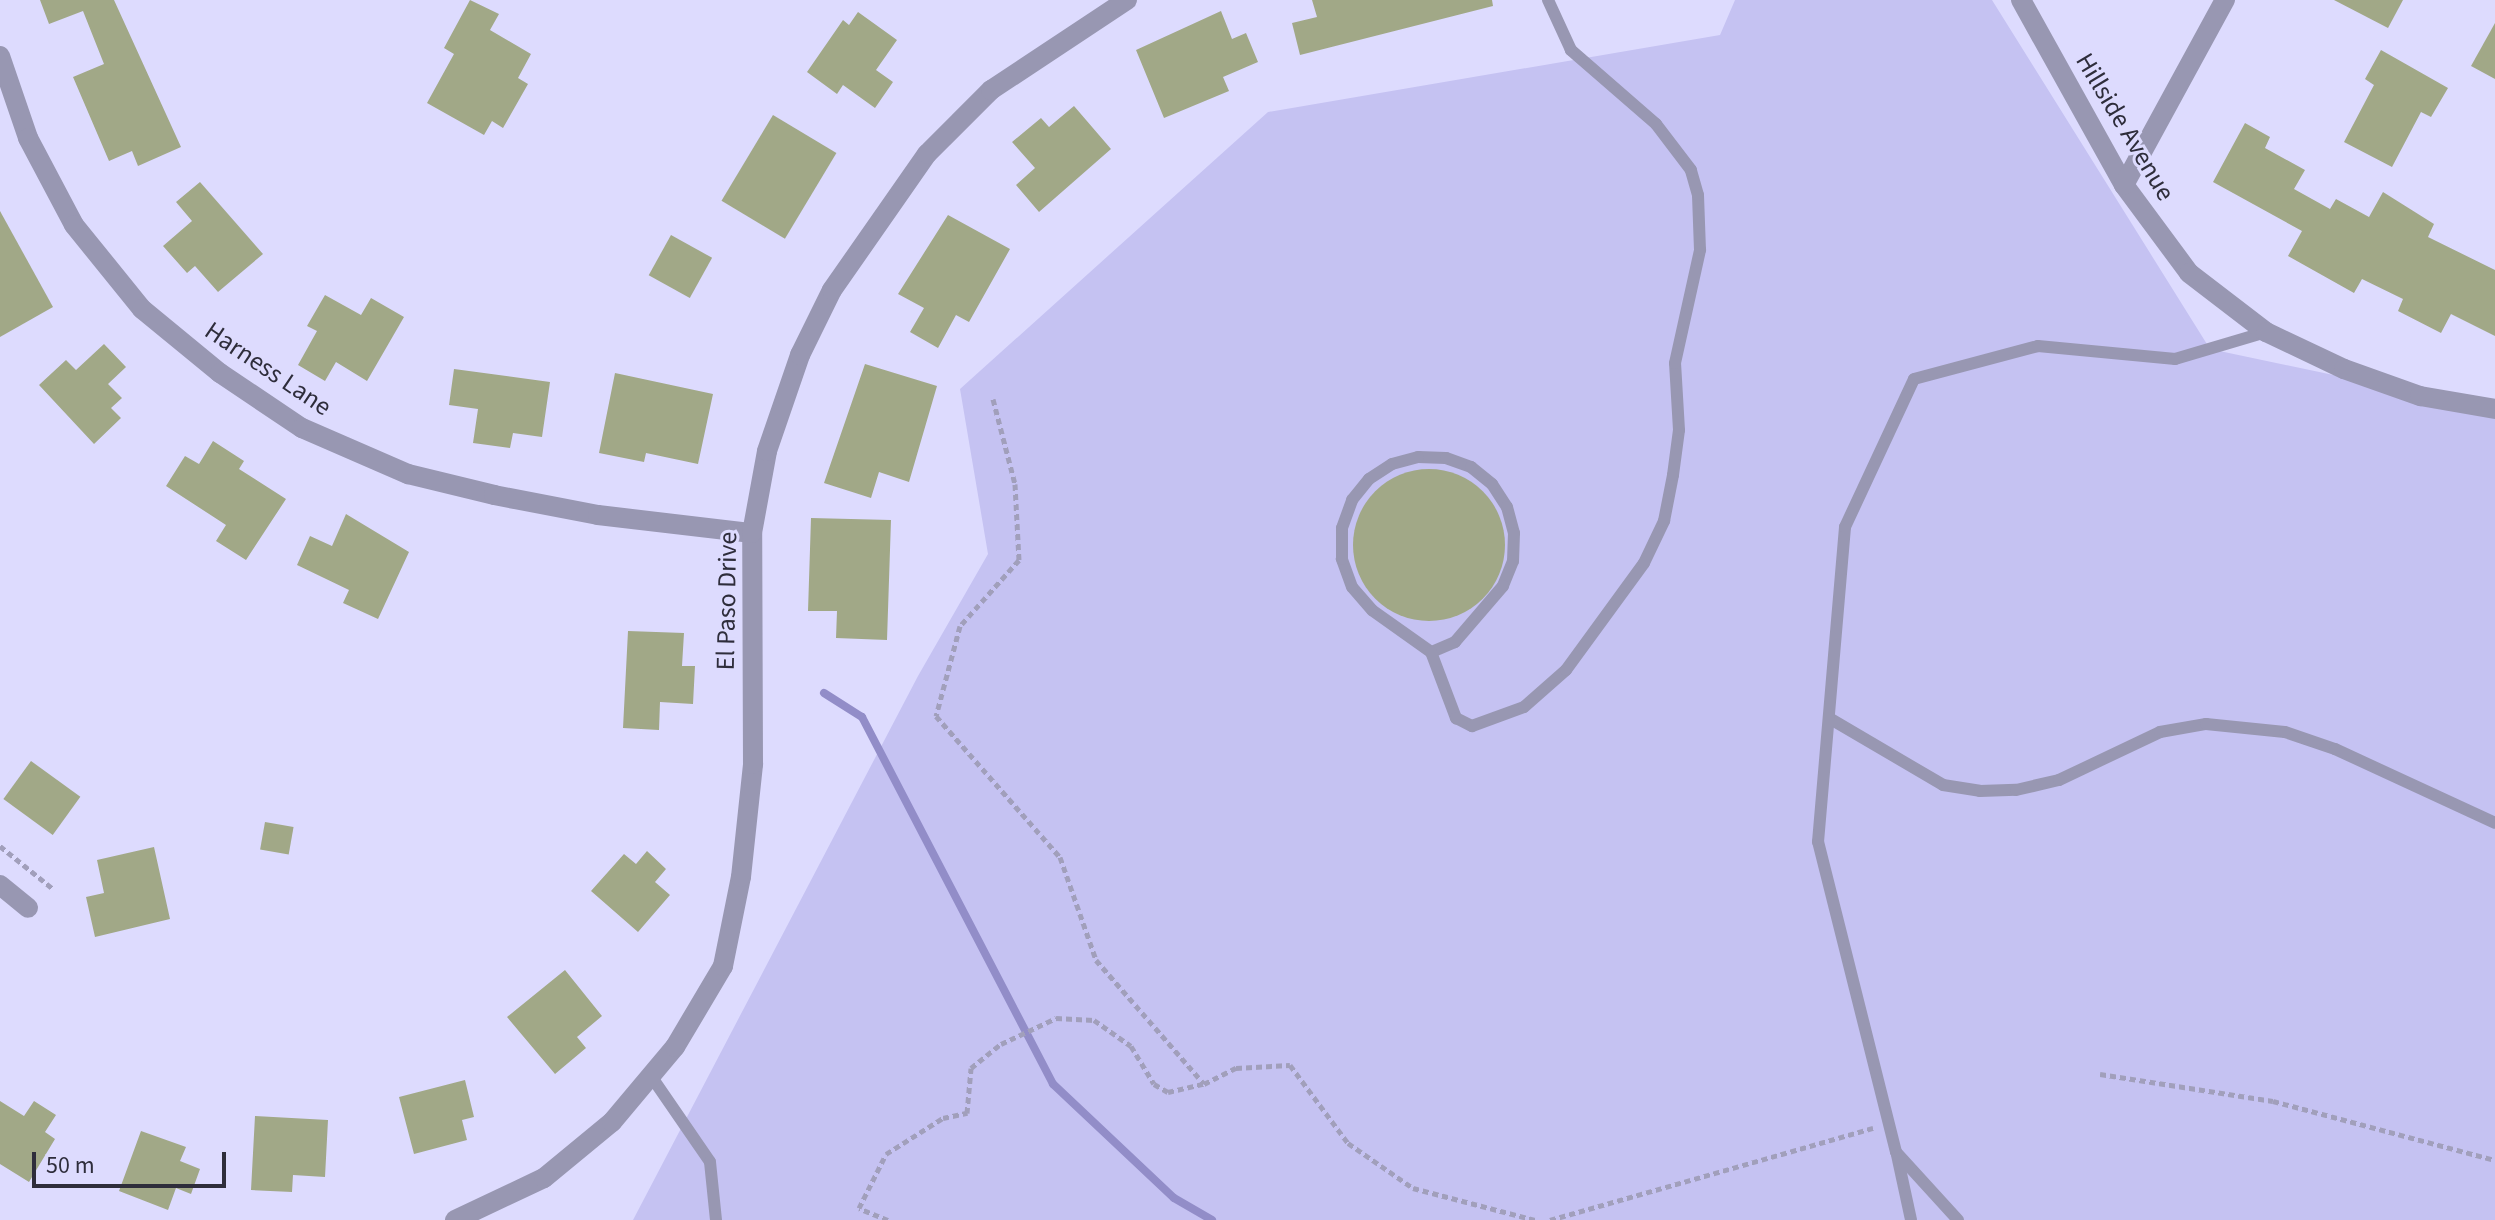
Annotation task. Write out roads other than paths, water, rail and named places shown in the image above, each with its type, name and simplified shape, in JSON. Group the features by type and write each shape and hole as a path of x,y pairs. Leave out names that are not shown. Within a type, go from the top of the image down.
{"street":[{"name":"El Paso Drive","path":"455,1220 544,1178 612,1122 675,1047 723,966 741,877 753,764 752,533 767,451 800,355 832,290 927,154 991,90 1127,0"},
{"name":"Hillside Avenue","path":"2021,0 2124,185 2189,273 2266,332 2344,369 2420,396 2495,409"},
{"path":"2124,185 2225,0"},
{"name":"Harness Lane","path":"0,56 28,138 74,225 132,297 220,373 302,428 408,474 494,495 598,515 752,533"},
{"path":"0,885 28,908"}],"lane":[{"path":"1431,652 1455,642 1503,586 1513,561 1514,533 1507,507 1492,484 1471,467 1446,458 1418,457 1392,464 1369,479 1352,500 1342,528 1342,559 1352,587 1372,610 1431,652 1456,718 1472,726 1524,707 1566,670 1644,563 1664,521 1673,475 1679,430 1675,363 1700,250 1698,195 1691,170 1656,124 1571,50 1548,0"},
{"path":"1911,1220 1890,1124 1818,842 1845,527 1914,379 2038,346 2175,359 2266,332"},
{"path":"1829,718 1943,785 1980,791 2016,790 2059,780 2160,732 2206,724 2285,732 2335,749 2495,823"},
{"path":"651,1076 710,1162 716,1220"},
{"path":"1896,1152 1958,1220"}],"waterway":[{"path":"824,693 862,717 1053,1084 1174,1198 1212,1220"}]}
